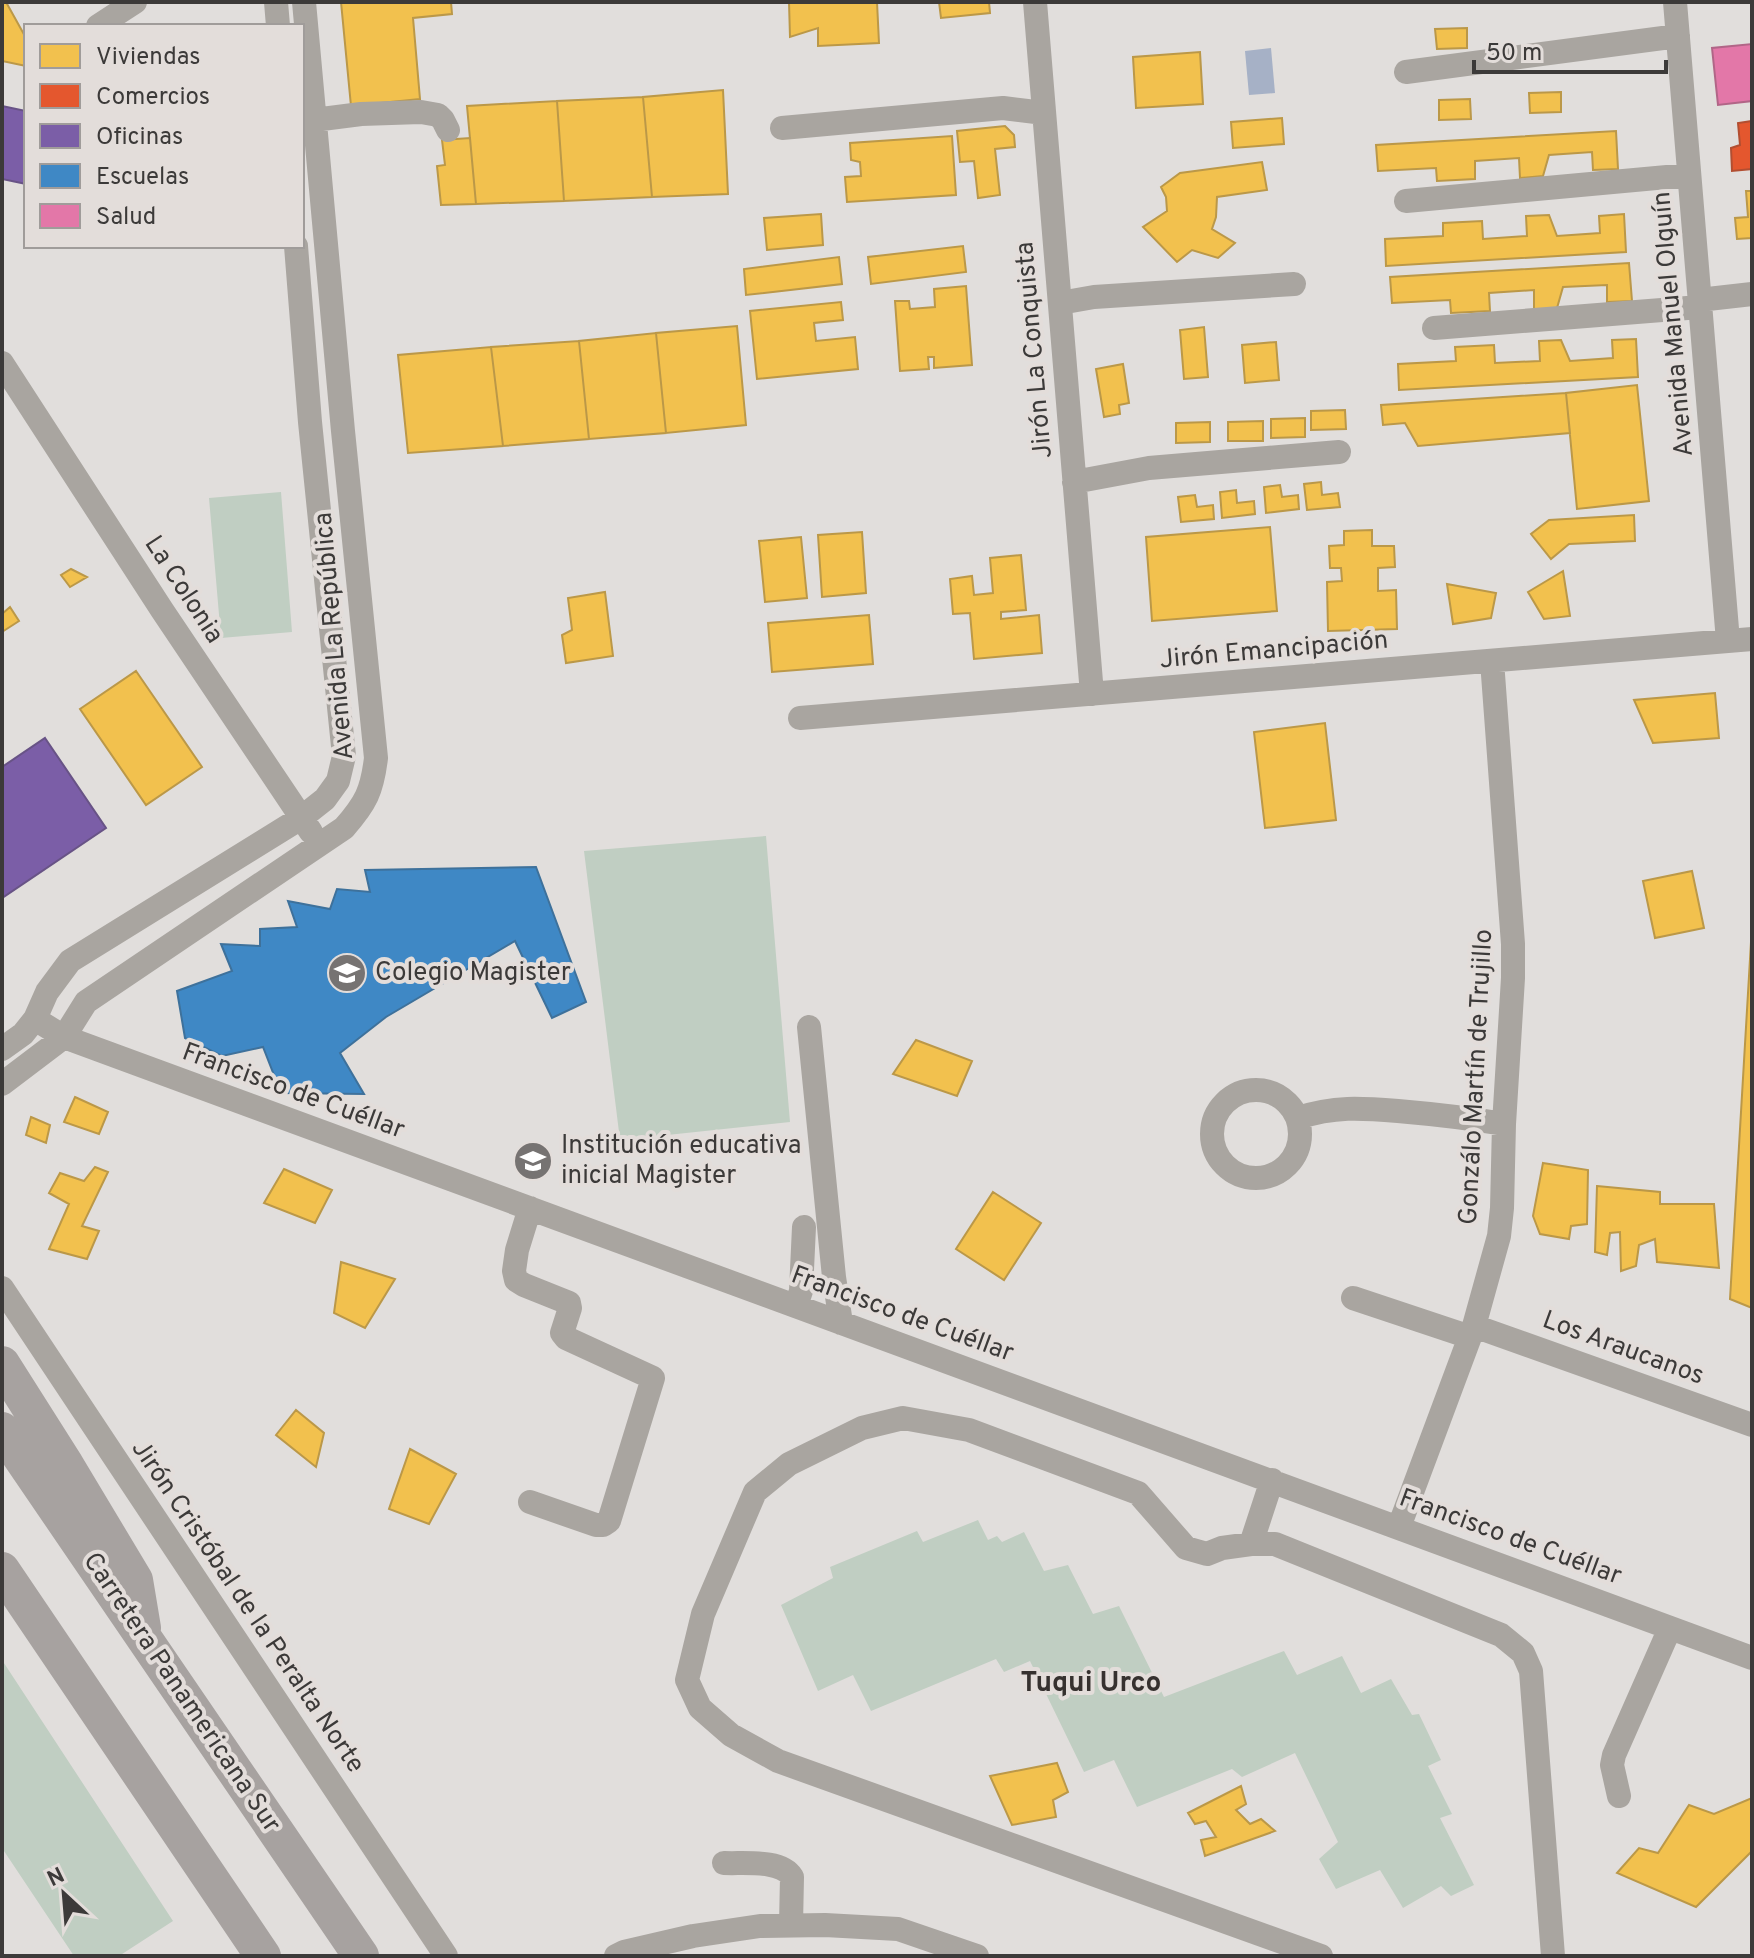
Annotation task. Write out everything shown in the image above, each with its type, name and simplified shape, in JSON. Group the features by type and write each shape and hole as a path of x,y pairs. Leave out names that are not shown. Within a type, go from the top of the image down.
{"highway":[{"path":"2,1364 135,1580 144,1638"},
{"name":"Carretera Panamericana Sur","path":"2,1430 361,1956"},
{"path":"2,1570 263,1956"},
{"path":"2,1595 65,1664"},
{"path":"165,1812 241,1956"}],"street":[{"path":"101,24 135,2"},
{"path":"276,2 278,24"},
{"name":"Avenida La República","path":"2,1084 64,1037 86,1002 108,985 344,828 363,806 373,780 376,758 304,2"},
{"name":"Jirón La Conquista","path":"1035,2 1092,694"},
{"name":"Avenida Manuel Olguín","path":"1675,2 1700,303 1740,640"},
{"path":"1406,72 1678,36"},
{"path":"782,128 1003,108 1044,113"},
{"path":"314,120 361,114 421,112 438,115 448,130"},
{"path":"1406,201 1689,175"},
{"name":"Avenida La República","path":"2,1049 23,1034 35,1019 47,992 70,961 301,818 325,799 338,781 344,756 310,422 296,248"},
{"path":"1060,303 1094,297 1294,284"},
{"path":"1434,328 1700,303 1752,294"},
{"name":"La Colonia","path":"2,363 162,610 320,845"},
{"path":"1074,482 1149,468 1339,452"},
{"name":"Jirón Emancipación","path":"800,718 1740,640"},
{"name":"Gonzálo Martín de Trujillo","path":"1399,1527 1472,1332 1499,1236 1513,944 1492,661"},
{"name":"Francisco de Cuéllar","path":"35,1019 64,1037 1752,1658"},
{"path":"809,1027 841,1323"},
{"path":"1298,1118 1316,1112 1354,1107 1447,1115 1504,1124"},
{"path":"530,1208 517,1250 516,1280 569,1303 562,1333 566,1338 653,1378 609,1521 596,1525 530,1502"},
{"path":"796,1306 801,1291 804,1227"},
{"name":"Jirón Cristóbal de la Peralta Norte","path":"2,1288 446,1956"},
{"name":"Los Araucanos","path":"1353,1298 1472,1332 1752,1425"},
{"path":"1321,1956 778,1761 731,1735 700,1708 687,1680 703,1614 755,1492 789,1464 862,1428 903,1418 969,1430 1138,1493 1186,1548 1207,1554 1222,1548 1275,1544 1501,1635 1523,1653 1531,1671 1553,1956"},
{"path":"1251,1544 1272,1480"},
{"path":"1619,1796 1612,1765 1614,1755 1670,1628"},
{"path":"724,1863 776,1865 788,1870 792,1877 791,1925"},
{"path":"616,1956 693,1936 760,1926 791,1925 898,1929 977,1956"}],"green space":[{"path":"281,492 292,632 221,638 209,498"},
{"path":"766,836 790,1122 620,1140 584,851"},
{"path":"978,1520 988,1540 997,1536 1002,1542 1024,1532 1044,1571 1068,1565 1093,1614 1119,1606 1164,1697 1284,1651 1297,1675 1342,1656 1361,1693 1391,1679 1412,1715 1419,1714 1441,1760 1428,1766 1452,1814 1440,1818 1474,1885 1451,1896 1441,1886 1403,1908 1380,1870 1336,1889 1319,1859 1338,1842 1295,1753 1242,1777 1232,1769 1137,1807 1114,1760 1084,1772 1030,1661 1004,1672 996,1659 871,1711 853,1675 818,1691 781,1605 833,1578 830,1567 917,1531 923,1542"},
{"path":"2,1660 173,1921 119,1956 74,1956 2,1848"}],"water":[{"path":"1271,48 1275,93 1249,95 1245,51"}],"building: Viviendas":[{"path":"2,2 6,2 24,34 24,66 2,61"},
{"path":"341,2 451,2 452,14 413,18 420,99 351,106"},
{"path":"789,2 877,2 879,43 818,46 818,28 790,37"},
{"path":"939,2 989,2 990,13 941,18"},
{"path":"1467,28 1467,48 1437,49 1435,29"},
{"path":"1200,52 1203,104 1136,108 1133,57"},
{"path":"723,90 728,194 652,197 643,97"},
{"path":"1561,92 1561,112 1530,113 1529,93"},
{"path":"643,97 652,197 564,201 557,101"},
{"path":"1470,99 1471,119 1439,120 1439,100"},
{"path":"557,101 564,201 476,204 467,106"},
{"path":"1282,118 1284,144 1233,148 1231,122"},
{"path":"1005,126 1014,135 1015,147 995,149 1000,195 978,198 974,161 960,162 957,131"},
{"path":"1616,131 1618,169 1593,170 1592,152 1549,155 1543,176 1520,178 1519,158 1475,161 1475,179 1437,181 1436,168 1378,171 1376,145"},
{"path":"952,136 956,195 847,202 845,177 861,176 860,162 851,160 850,143"},
{"path":"470,138 476,204 441,205 437,166 445,165 442,140"},
{"path":"1262,162 1267,190 1217,197 1212,229 1235,243 1218,258 1192,250 1177,262 1143,227 1167,211 1166,197 1161,187 1180,173"},
{"path":"1746,191 1752,191 1752,238 1737,239 1735,218 1748,217"},
{"path":"821,214 823,245 767,250 764,218"},
{"path":"1624,214 1626,252 1386,266 1385,239 1443,236 1443,223 1482,221 1483,239 1527,236 1526,216 1549,215 1557,236 1600,233 1599,216"},
{"path":"963,246 966,272 871,284 868,257"},
{"path":"839,257 842,284 746,295 744,269"},
{"path":"1629,263 1632,301 1607,302 1607,285 1563,287 1557,308 1534,310 1534,290 1489,293 1490,311 1451,313 1450,300 1392,303 1390,277"},
{"path":"966,286 972,365 934,368 934,357 928,357 929,369 900,371 895,301 909,301 910,309 935,307 934,289"},
{"path":"841,302 843,320 814,323 816,341 855,337 858,369 757,379 750,311"},
{"path":"737,326 746,425 666,433 656,333"},
{"path":"1204,327 1208,377 1184,379 1180,330"},
{"path":"656,333 666,433 589,439 579,341"},
{"path":"1636,339 1638,377 1399,390 1398,364 1456,361 1455,347 1494,345 1495,363 1540,361 1539,341 1561,340 1570,361 1613,358 1612,340"},
{"path":"579,341 589,439 503,446 491,347"},
{"path":"1276,342 1279,380 1245,383 1242,345"},
{"path":"491,347 503,446 408,453 398,355"},
{"path":"1123,364 1129,403 1119,405 1120,414 1104,417 1096,369"},
{"path":"1637,385 1649,501 1577,509 1566,393"},
{"path":"1566,393 1570,433 1418,446 1405,423 1383,425 1381,405"},
{"path":"1345,410 1346,429 1311,430 1311,411"},
{"path":"1305,418 1305,437 1271,438 1271,419"},
{"path":"1263,421 1263,441 1228,441 1228,422"},
{"path":"1210,422 1210,442 1176,443 1176,423"},
{"path":"1321,482 1322,495 1338,493 1340,507 1307,510 1304,484"},
{"path":"1280,485 1282,497 1298,495 1299,509 1266,513 1264,487"},
{"path":"1236,490 1237,503 1254,501 1255,514 1222,518 1220,492"},
{"path":"1195,495 1197,507 1213,505 1214,519 1181,522 1178,497"},
{"path":"1634,515 1635,541 1569,544 1551,559 1531,534 1549,520"},
{"path":"1270,527 1277,611 1152,621 1146,537"},
{"path":"1372,530 1372,546 1394,546 1395,567 1378,568 1378,591 1396,590 1397,629 1328,631 1327,582 1342,581 1341,568 1330,568 1329,546 1344,545 1344,531"},
{"path":"862,532 866,593 822,597 818,535"},
{"path":"801,537 807,598 765,602 759,541"},
{"path":"1021,555 1026,610 1001,612 1001,619 1039,615 1042,653 974,659 970,613 953,614 950,579 972,576 974,595 993,593 990,558"},
{"path":"71,569 87,577 70,587 61,575"},
{"path":"1563,571 1570,616 1544,619 1528,592"},
{"path":"1447,584 1496,593 1491,618 1453,624"},
{"path":"605,592 613,656 566,663 562,635 572,630 568,598"},
{"path":"10,607 19,621 2,632 2,614"},
{"path":"869,615 873,664 772,672 768,623"},
{"path":"136,671 202,767 146,805 80,709"},
{"path":"1715,693 1719,738 1653,743 1634,700"},
{"path":"1325,723 1336,820 1265,828 1254,732"},
{"path":"1692,871 1704,928 1655,938 1643,881"},
{"path":"1752,942 1752,1308 1730,1299"},
{"path":"916,1040 972,1061 957,1096 893,1074"},
{"path":"75,1097 108,1112 99,1134 64,1122"},
{"path":"31,1117 50,1125 46,1143 26,1135"},
{"path":"1543,1163 1588,1170 1587,1224 1571,1226 1569,1239 1540,1234 1533,1216"},
{"path":"95,1167 108,1172 82,1226 99,1231 87,1259 49,1249 69,1204 49,1193 60,1173 84,1181"},
{"path":"284,1169 332,1190 315,1223 264,1203"},
{"path":"1597,1186 1660,1192 1660,1204 1714,1204 1719,1268 1657,1262 1655,1239 1639,1245 1636,1266 1621,1271 1620,1232 1610,1233 1607,1255 1595,1252"},
{"path":"993,1192 1041,1223 1004,1280 956,1249"},
{"path":"341,1262 395,1279 365,1328 334,1313"},
{"path":"296,1410 324,1433 316,1467 276,1435"},
{"path":"410,1449 456,1474 429,1524 389,1509"},
{"path":"1057,1763 1068,1792 1053,1800 1056,1817 1012,1825 990,1776"},
{"path":"1241,1786 1246,1804 1236,1810 1250,1824 1261,1819 1275,1831 1205,1856 1201,1840 1216,1837 1206,1821 1195,1824 1188,1813"},
{"path":"1752,1798 1752,1851 1696,1907 1617,1873 1639,1848 1658,1853 1689,1805 1714,1814"}],"building: Comercios":[{"path":"1752,121 1752,169 1732,171 1731,148 1740,145 1738,123"}],"building: Oficinas":[{"path":"2,106 24,111 24,184 2,179"},
{"path":"45,738 106,828 2,898 2,767"}],"building: Escuelas":[{"path":"536,867 586,1002 552,1018 515,941 386,1017 340,1053 364,1094 281,1093 263,1047 222,1056 185,1038 177,991 232,971 221,944 260,946 260,929 297,927 288,901 330,909 337,889 370,892 365,870"}],"building: Salud":[{"path":"1752,44 1752,101 1718,105 1712,48"}],"place":[{"name":"Colegio Magister","path":"347,973"},
{"name":"Institución educativa inicial Magister","path":"533,1161"}],"district":[{"name":"Tuqui Urco","path":"1091,1684"}]}
